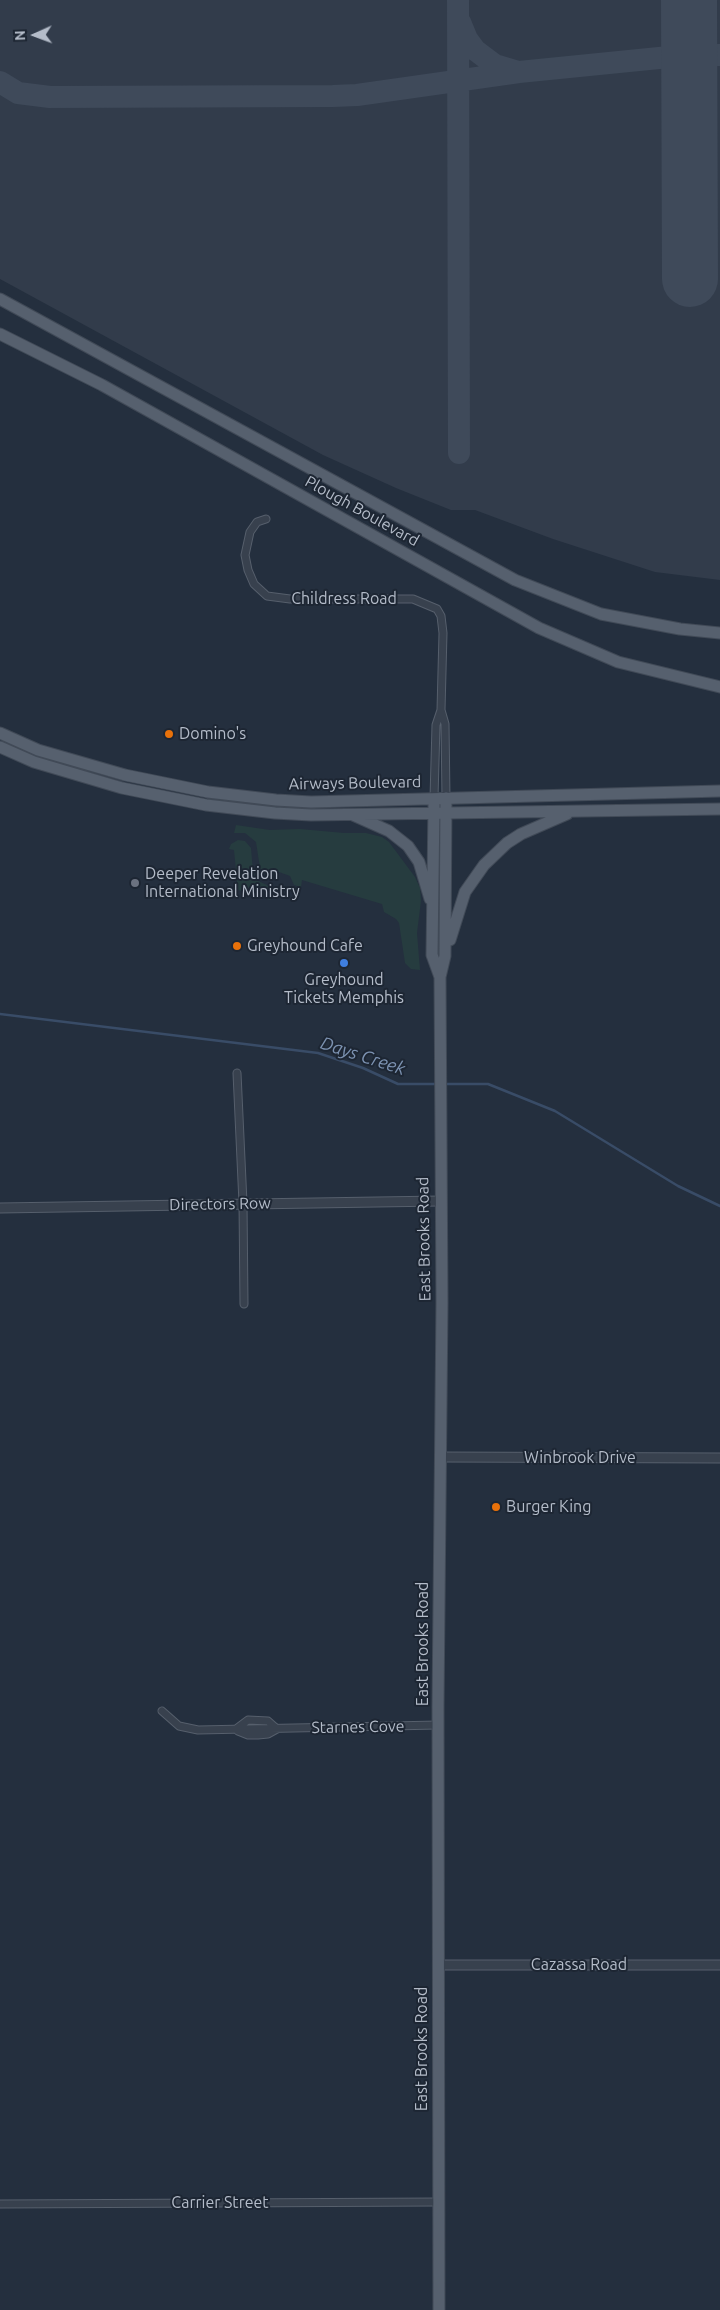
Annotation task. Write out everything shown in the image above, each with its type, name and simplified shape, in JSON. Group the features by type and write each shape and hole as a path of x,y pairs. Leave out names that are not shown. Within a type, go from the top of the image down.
{"main road":[{"name":"Plough Boulevard","path":"0,299 515,580 601,614 680,629 720,633"},
{"name":"Plough Boulevard","path":"0,334 102,385 538,628 618,662 720,687"},
{"name":"Airways Boulevard","path":"0,733 38,750 125,776 208,792 298,802 720,791"},
{"name":"Airways Boulevard","path":"0,747 34,762 122,788 206,805 297,814 720,809"},
{"name":"East Brooks Road","path":"434,798 432,955 440,977"},
{"name":"East Brooks Road","path":"439,2310 438,1725 442,1313 440,977 445,956 446,798"},
{"path":"297,814 298,802"},
{"path":"445,956 458,908 474,877 484,865 507,843 521,834 573,812"},
{"path":"350,814 389,831 408,846 423,871 432,906"}],"street":[{"name":"Childress Road","path":"266,518 253,527 247,543 246,562 254,584 267,596 282,599 406,599 420,601 437,609"},
{"name":"East Brooks Road","path":"437,609 442,625 441,710 445,724 446,798"},
{"name":"East Brooks Road","path":"434,798 436,725 441,710"},
{"path":"237,1074 243,1203 244,1304"},
{"name":"Directors Row","path":"0,1208 440,1201"},
{"name":"Winbrook Drive","path":"440,1457 720,1458"},
{"name":"Starnes Cove","path":"162,1711 171,1720 188,1729 235,1730 248,1735 268,1734 277,1728 438,1725"},
{"name":"Starnes Cove","path":"235,1730 248,1720 268,1721 277,1728"},
{"name":"Cazassa Road","path":"438,1965 720,1965"},
{"name":"Carrier Street","path":"0,2204 439,2202"}],"shaded area":[{"path":"0,0 720,0 720,580 655,572 553,539 475,510 451,510 396,488 323,455 0,279"}],"green space":[{"path":"236,825 270,830 300,829 366,833 382,837 389,842 415,877 420,888 421,901 417,933 420,970 411,969 405,963 399,923 384,912 382,904 302,880 301,887 294,885 290,876 279,872 279,879 268,877 260,868 256,842 245,833 234,833"},
{"path":"238,840 245,841 251,848 253,871 258,881 276,889 272,894 275,896 270,900 238,890 234,850 229,849 231,844"}],"waterway":[{"name":"Days Creek","path":"0,1014 318,1053 363,1068 398,1084 437,1084"},
{"name":"Days Creek","path":"445,1084 488,1084 555,1111 678,1186 720,1206"}],"taxiway":[{"path":"458,0 459,453"},
{"path":"460,22 467,39 475,50 495,65 515,71"},
{"path":"0,82 18,93 50,97 333,96 357,95 519,72 689,55 720,55"}],"runway":[{"path":"689,0 690,279"}],"place":[{"name":"Domino's","path":"169,734"},
{"name":"Deeper Revelation International Ministry","path":"135,883"},
{"name":"Greyhound Cafe","path":"237,946"},
{"name":"Greyhound Tickets Memphis","path":"344,963"},
{"name":"Burger King","path":"496,1507"}]}
